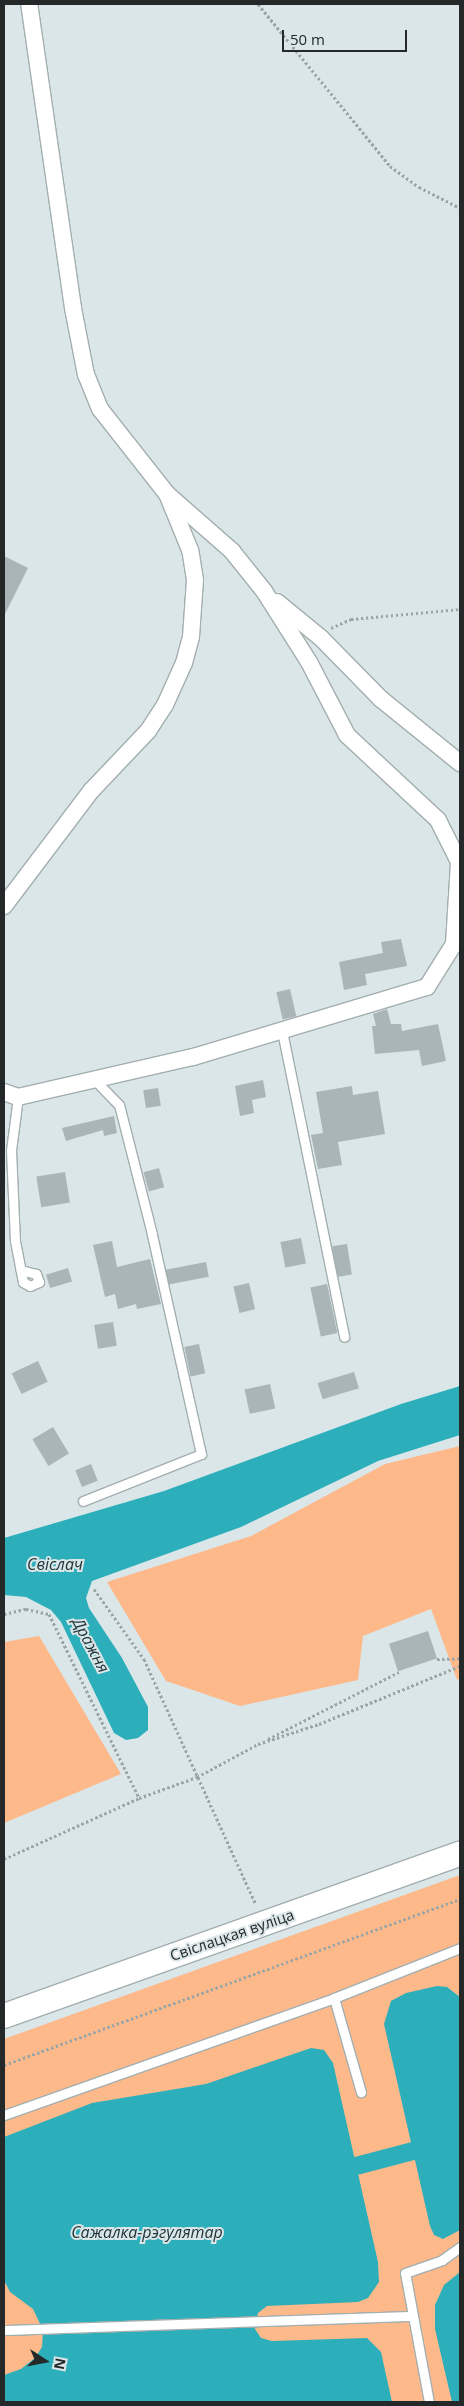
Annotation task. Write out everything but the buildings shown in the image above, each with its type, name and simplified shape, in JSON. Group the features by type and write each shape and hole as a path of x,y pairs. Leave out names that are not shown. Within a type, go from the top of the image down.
{"main road":[{"name":"Свіслацкая вуліца","path":"4,2016 460,1854"}],"street":[{"path":"11,1095 94,1080 193,1058 427,987 454,944 459,862 438,820 347,734 309,662 264,591 232,551 167,494 100,409 86,375 73,308 29,4"},
{"path":"4,906 91,791 148,731 165,705 184,663 190,637 195,580 190,550 167,494"},
{"path":"264,591 321,638 381,699 460,763"}],"lane":[{"path":"282,1031 344,1337"},
{"path":"83,1502 201,1454 152,1234 119,1105 94,1080"},
{"path":"11,1095 12,1208 21,1270"},
{"path":"4,1151 12,1140"},
{"path":"4,2115 334,1998 460,1948"},
{"path":"334,1998 361,2092"},
{"path":"429,2402 411,2316 405,2273 442,2260 460,2248"},
{"path":"4,2330 255,2324 411,2316"}],"path":[{"path":"258,4 390,166 419,188 460,208"},
{"path":"321,638 334,626 351,619 460,609"},
{"path":"94,1589 144,1659 255,1903"},
{"path":"4,1614 26,1609 48,1614 139,1798"},
{"path":"437,1659 460,1658"},
{"path":"258,1744 319,1724 460,1666"},
{"path":"4,1859 139,1798 197,1777 398,1672"},
{"path":"4,2065 460,1899"}],"shaded area":[{"path":"460,1446 460,1678 457,1680 431,1609 363,1636 358,1680 240,1706 166,1681 107,1582 251,1536 385,1464"},
{"path":"39,1636 121,1774 4,1823 4,1642"},
{"path":"460,1875 460,2402 4,2402 4,2039"}],"water":[{"name":"Свіслач","path":"460,1386 460,1435 378,1461 241,1527 92,1581 86,1598 89,1608 122,1658 148,1707 148,1730 138,1738 126,1740 114,1733 61,1622 51,1610 26,1597 4,1595 4,1538 164,1491 401,1404"},
{"path":"437,1986 447,1987 460,1997 460,2230 443,2239 434,2235 430,2226 384,2024 391,2001 406,1993"},
{"name":"Сажалка-рэгулятар","path":"311,2048 324,2050 333,2063 378,2262 379,2282 368,2298 358,2302 267,2306 258,2313 255,2329 261,2338 272,2341 367,2338 381,2352 392,2402 4,2402 4,2375 21,2369 35,2358 42,2347 43,2330 33,2309 10,2292 4,2280 4,2137 92,2103 206,2084"},
{"path":"460,2272 460,2402 452,2402 435,2329 435,2305 444,2285"}],"waterway":[{"path":"356,2166 413,2151"}],"water label":[{"name":"Дражня","path":"91,1645"}]}
